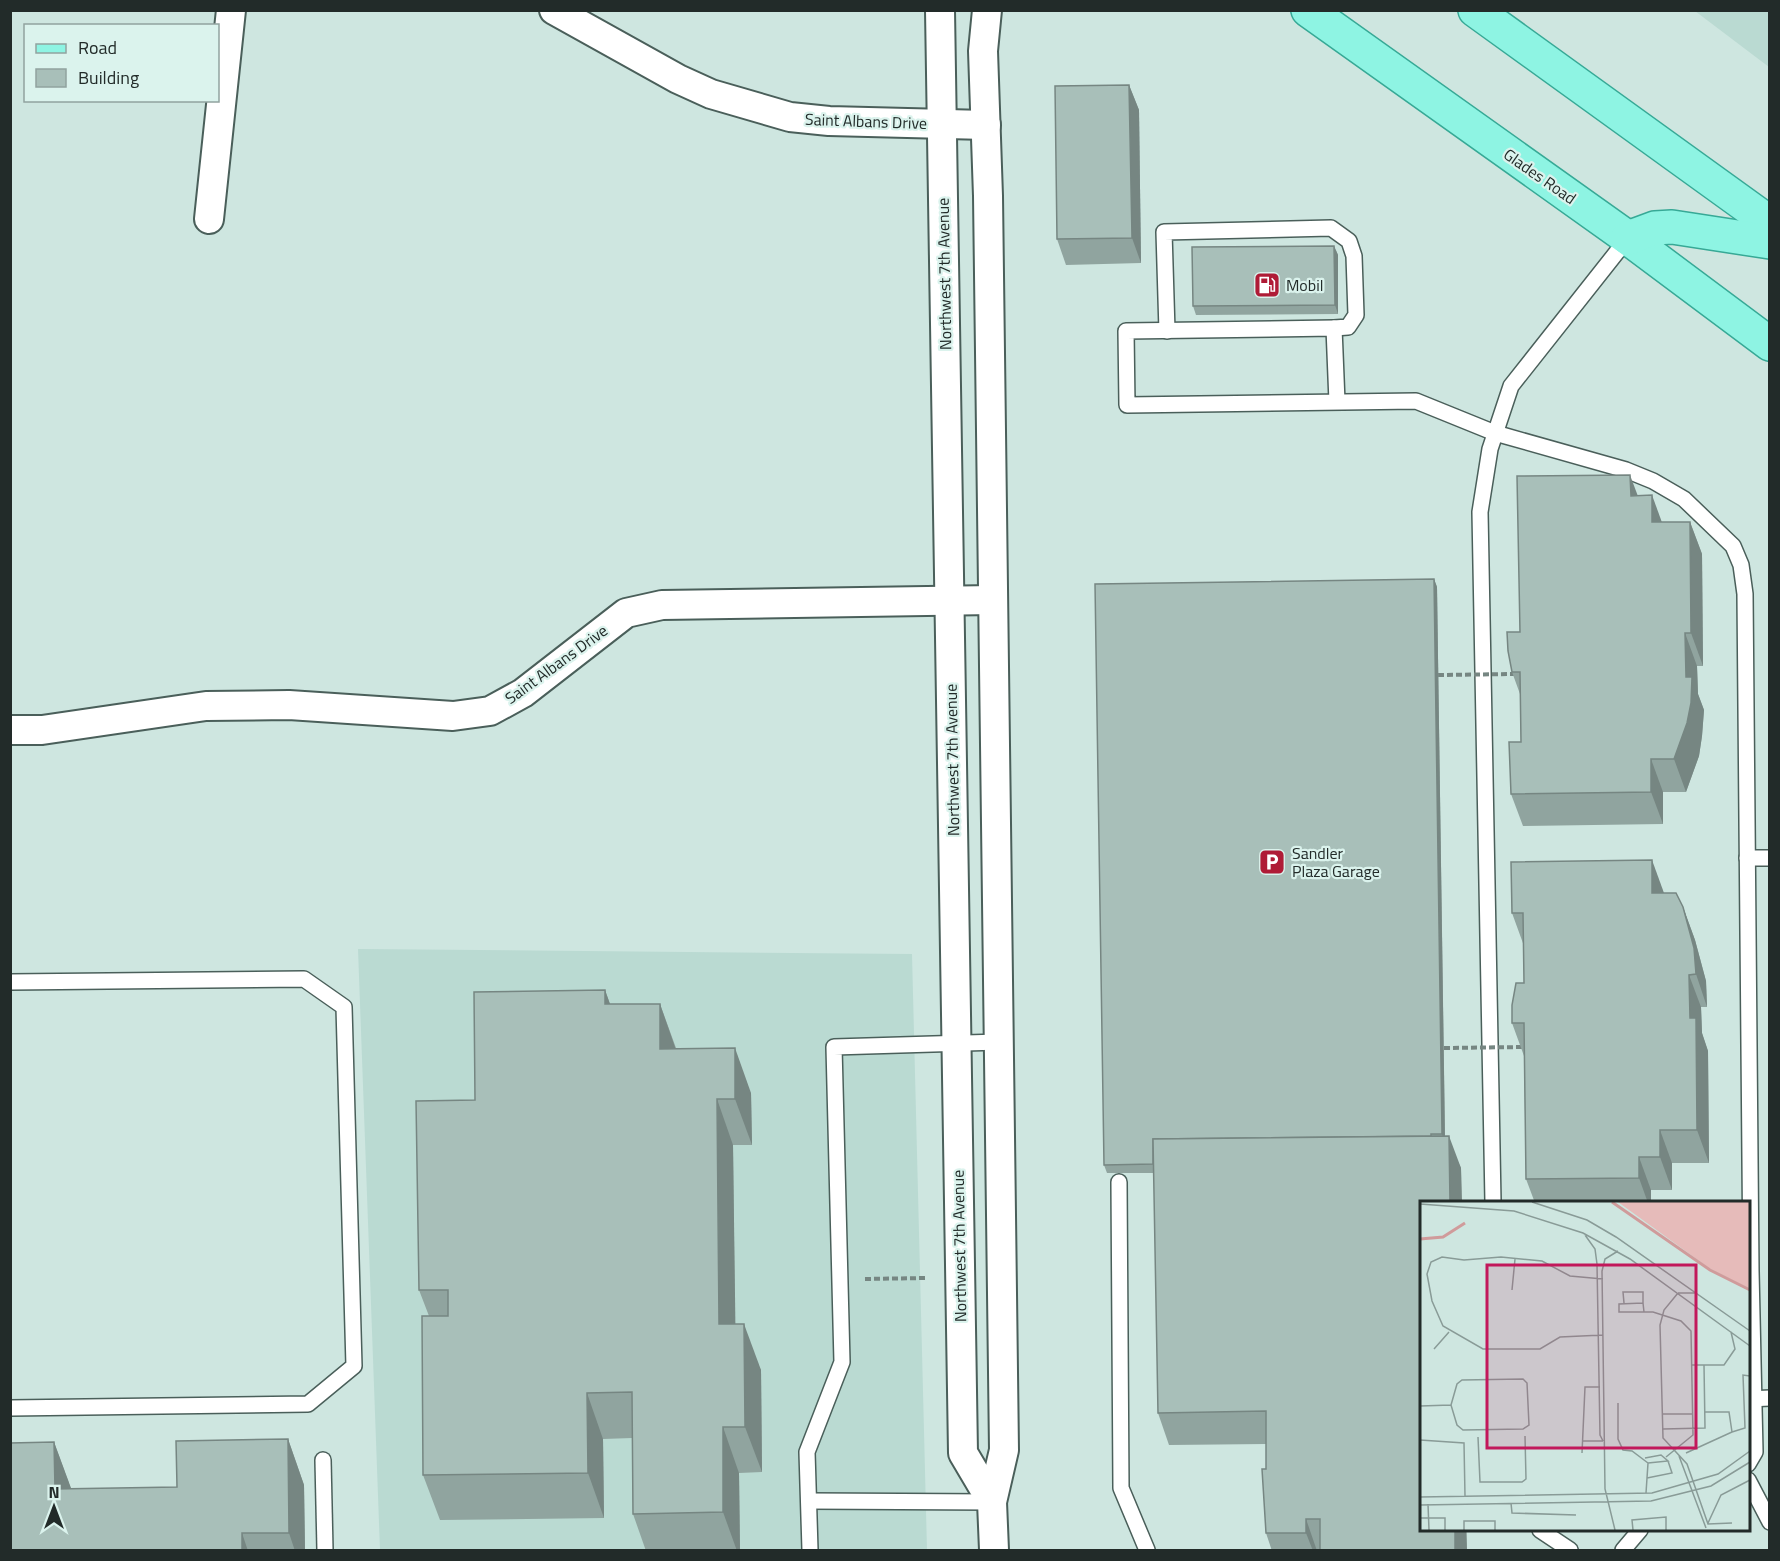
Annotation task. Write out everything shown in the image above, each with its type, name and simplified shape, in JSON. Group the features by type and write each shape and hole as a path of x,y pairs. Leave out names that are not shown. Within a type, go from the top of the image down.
{"main road":[{"name":"Glades Road","path":"1308,10 1628,238 1770,344"},
{"path":"1475,10 1770,223"},
{"path":"1628,238 1655,228 1671,227 1770,242"}],"street":[{"path":"209,219 231,10"},
{"name":"Saint Albans Drive","path":"554,10 678,79 711,94 790,117 829,121 986,125"},
{"name":"Northwest 7th Avenue","path":"940,10 963,1453 992,1502"},
{"name":"Northwest 7th Avenue","path":"987,10 983,51 986,125 1004,1450 992,1502 994,1551"},
{"name":"Saint Albans Drive","path":"10,730 42,730 206,706 288,705 453,716 490,711 523,693 626,613 662,605 993,600"}],"lane":[{"path":"1167,331 1164,232 1331,228 1349,241 1354,256 1356,315 1348,327 1334,328 1167,331 1126,331 1127,405 1416,401 1495,433 1626,470 1653,481 1684,499 1733,546 1741,566 1745,594 1749,1201"},
{"path":"1493,1201 1480,512 1490,449 1511,386 1628,238"},
{"path":"1334,328 1337,402"},
{"path":"1747,858 1770,858"},
{"path":"10,982 304,979 344,1007 354,1366 308,1404 10,1408"},
{"path":"810,1551 807,1452 842,1362 834,1047 999,1042"},
{"path":"1119,1182 1120,1488 1147,1551"},
{"path":"1750,1271 1751,1399 1755,1452 1750,1462"},
{"path":"1751,1399 1770,1398"},
{"path":"323,1460 326,1551"},
{"path":"1750,1482 1770,1522"},
{"path":"808,1501 992,1502"},
{"path":"1541,1531 1570,1551"},
{"path":"1623,1551 1639,1531"}],"path":[{"path":"1438,675 1520,674"},
{"path":"1444,1048 1524,1047"},
{"path":"840,1279 960,1278"}],"shaded area":[{"path":"1695,11 1769,11 1769,67"},
{"path":"358,949 912,954 927,1550 380,1550"}],"building":[{"path":"1129,85 1132,238 1057,239 1055,86"},
{"path":"1334,246 1335,305 1193,306 1192,247"},
{"path":"1630,475 1631,496 1652,495 1652,522 1690,522 1691,633 1685,633 1686,677 1692,677 1691,703 1687,723 1674,759 1651,759 1651,792 1511,794 1509,742 1521,742 1520,672 1512,672 1507,632 1520,632 1517,476"},
{"name":"Sandler Plaza Garage","path":"1434,579 1442,1134 1431,1134 1431,1136 1153,1139 1153,1164 1104,1165 1095,584"},
{"path":"1652,860 1652,893 1676,893 1683,907 1694,948 1696,974 1689,975 1690,1018 1696,1018 1697,1130 1660,1130 1660,1157 1639,1157 1639,1178 1526,1179 1524,1023 1512,1023 1516,983 1524,983 1523,913 1512,913 1511,862"},
{"path":"605,990 605,1004 660,1004 660,1049 735,1048 735,1099 717,1099 719,1324 744,1324 745,1427 723,1427 723,1512 633,1514 632,1392 587,1393 588,1473 423,1475 422,1316 448,1316 448,1290 419,1290 416,1101 475,1100 474,992"},
{"path":"1449,1136 1450,1201 1420,1201 1420,1531 1455,1531 1455,1551 1320,1551 1320,1519 1306,1519 1306,1533 1266,1533 1262,1469 1266,1469 1266,1411 1158,1413 1153,1139"},
{"path":"288,1439 289,1533 242,1533 242,1551 10,1551 10,1443 54,1442 55,1489 177,1487 176,1441"}],"place":[{"name":"Mobil","path":"1267,285"},
{"name":"Sandler Plaza Garage","path":"1272,862"}]}
